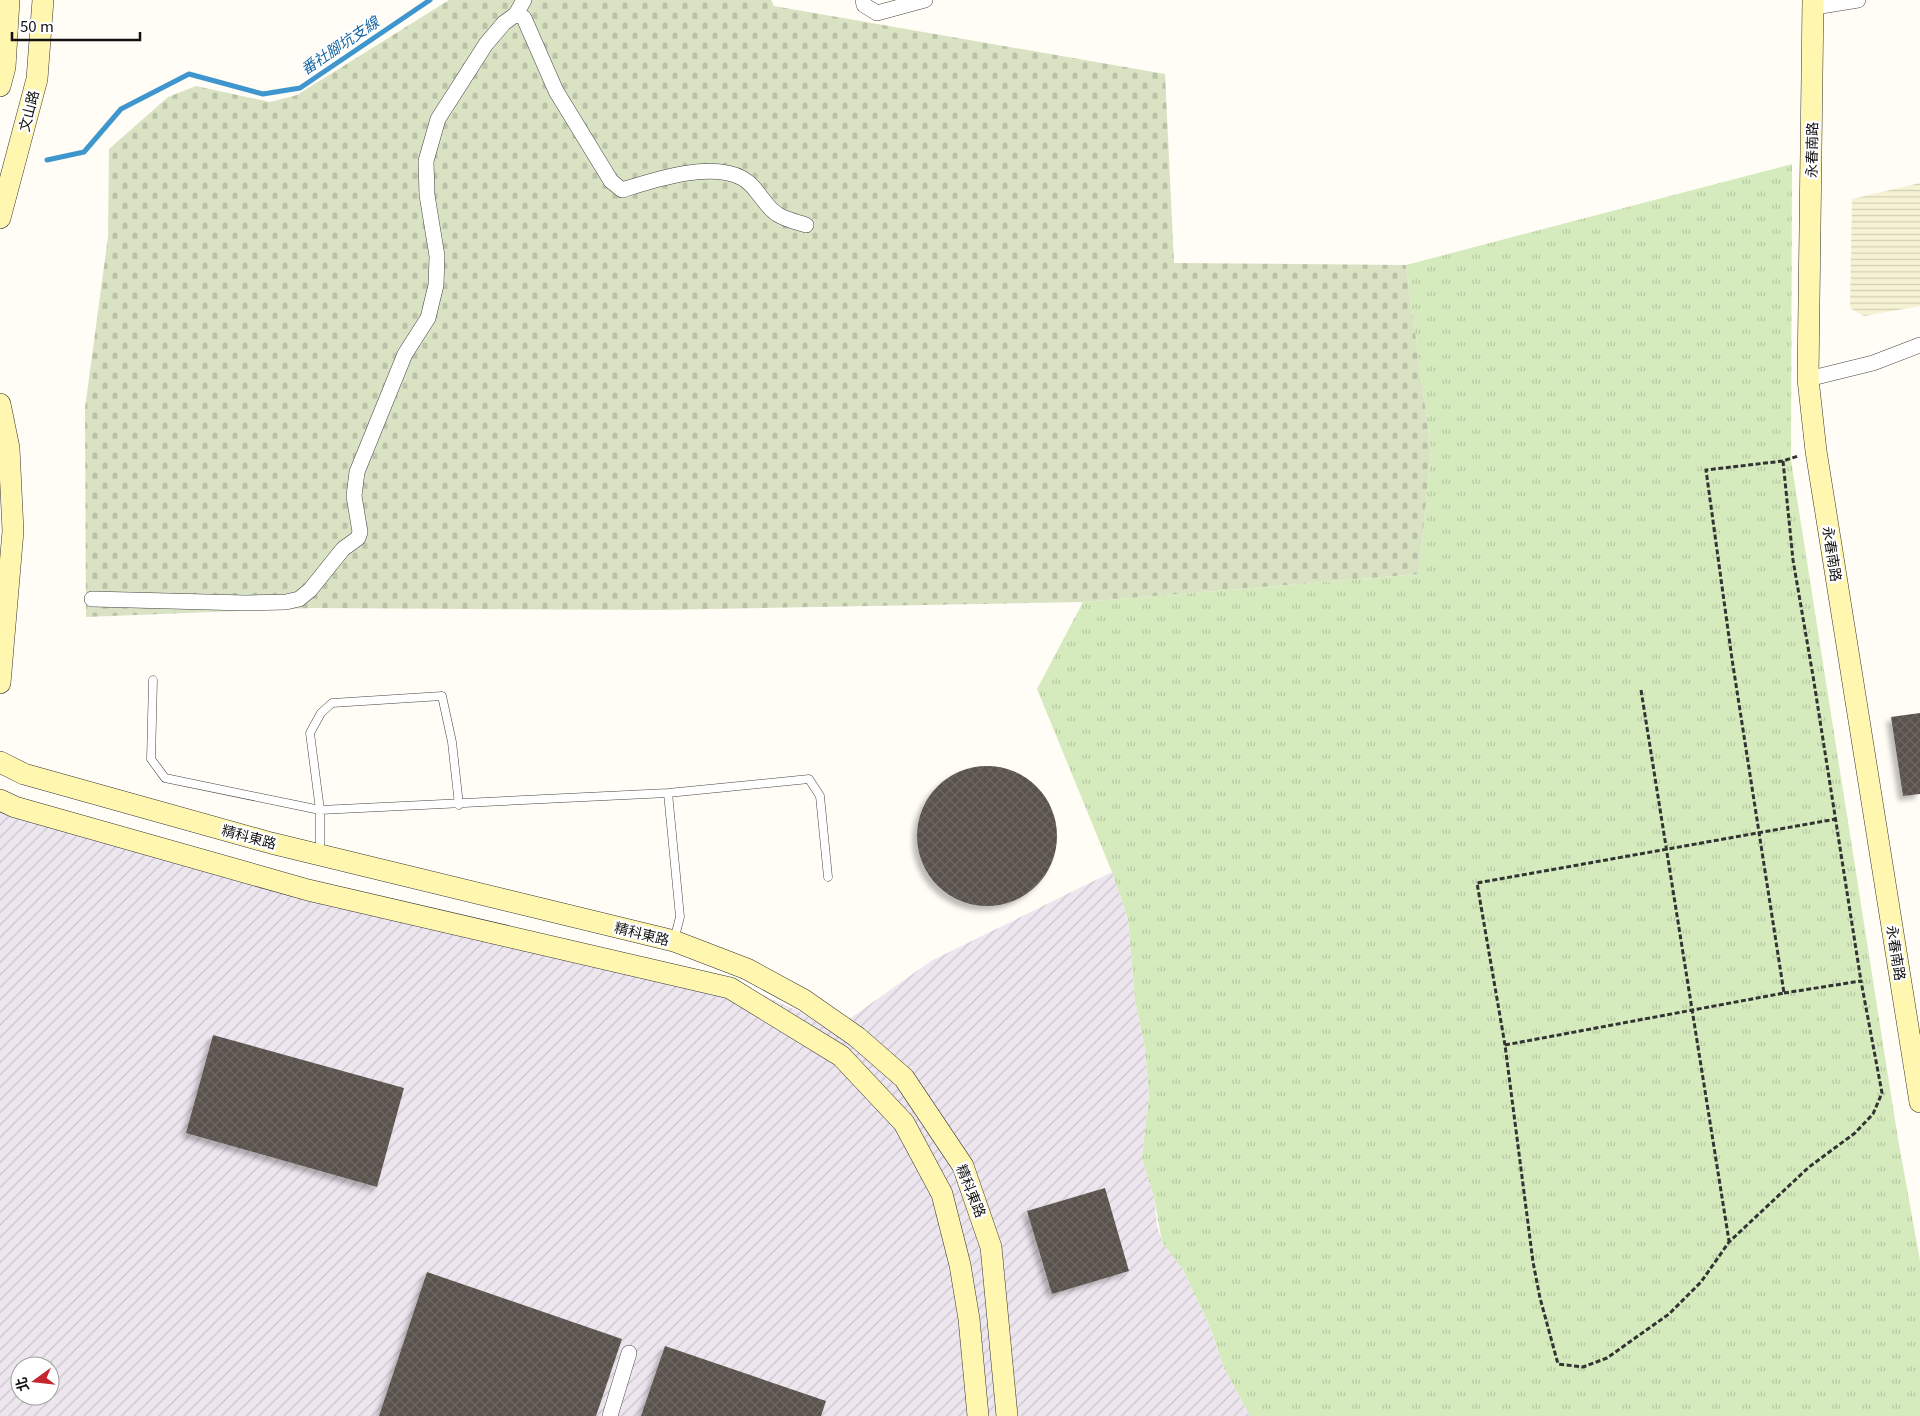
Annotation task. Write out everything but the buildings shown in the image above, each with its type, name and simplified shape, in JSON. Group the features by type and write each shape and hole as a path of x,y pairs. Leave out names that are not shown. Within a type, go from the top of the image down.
{"street":[{"path":"0,86 5,67 9,0"},
{"name":"文山路","path":"0,218 6,175 37,78 43,0"},
{"path":"92,599 246,602 299,599 310,590 343,550 358,538 360,532 354,496 357,472 405,354 428,318 436,285 437,256 427,195 426,161 438,119 486,44 504,23 516,14 524,0"},
{"path":"863,0 864,5 877,13 925,0"},
{"path":"1814,4 1858,0"},
{"name":"永春南路","path":"1814,4 1808,379 1816,451 1920,1102"},
{"path":"516,14 524,18 556,91 611,181 622,190 655,180 694,172 724,173 743,178 776,214 806,225"},
{"path":"1808,379 1873,363 1920,345"},
{"path":"0,404 9,448 13,531 0,684"},
{"name":"精科東路","path":"0,762 24,774 271,843 674,942 747,969 804,1000 857,1036 904,1078 963,1166 991,1247 1007,1416"},
{"name":"精科東路","path":"0,800 15,807 308,890 730,988 841,1056 904,1123 942,1194 960,1266 970,1319 978,1416"},
{"path":"610,1416 629,1354"}],"lane":[{"path":"152,680 151,759 165,778 320,810 459,805 668,793 809,779 820,796 828,877"},
{"path":"320,854 320,810 310,733 321,713 332,703 442,696 452,742 459,805"},
{"path":"668,793 680,917 674,942"}],"path":[{"path":"1784,993 1706,470 1783,461 1816,451"},
{"path":"1783,461 1792,560 1836,819 1861,981 1882,1094 1873,1114 1855,1133 1809,1167 1729,1242 1701,1282 1669,1314 1608,1358 1583,1367 1558,1364 1540,1298 1533,1262 1504,1045 1477,883 1836,819"},
{"path":"1642,690 1729,1242"},
{"path":"1504,1045 1692,1009 1861,981"}],"shaded area":[{"path":"1920,183 1920,306 1864,316 1850,308 1852,199"},
{"path":"0,800 116,837 748,988 802,1013 831,1032 931,961 1112,872 1128,919 1135,1000 1145,1048 1149,1094 1142,1158 1154,1197 1157,1225 1162,1242 1183,1270 1210,1327 1224,1368 1250,1416 0,1416"}],"green space":[{"path":"449,0 771,0 774,6 1165,74 1174,263 1406,265 1431,450 1419,574 1083,602 659,610 313,608 86,617 85,408 108,237 109,149 168,97 196,86 270,102 297,95"},
{"path":"1792,164 1791,460 1897,1133 1920,1261 1920,1416 1250,1416 1224,1368 1210,1327 1183,1270 1162,1242 1154,1197 1142,1158 1149,1094 1145,1048 1135,1000 1128,919 1112,872 1037,689 1083,602 1419,574 1431,450 1406,265"}],"waterway":[{"name":"番社腳坑支線","path":"47,160 84,152 121,109 189,74 263,94 300,88 430,0"}]}
